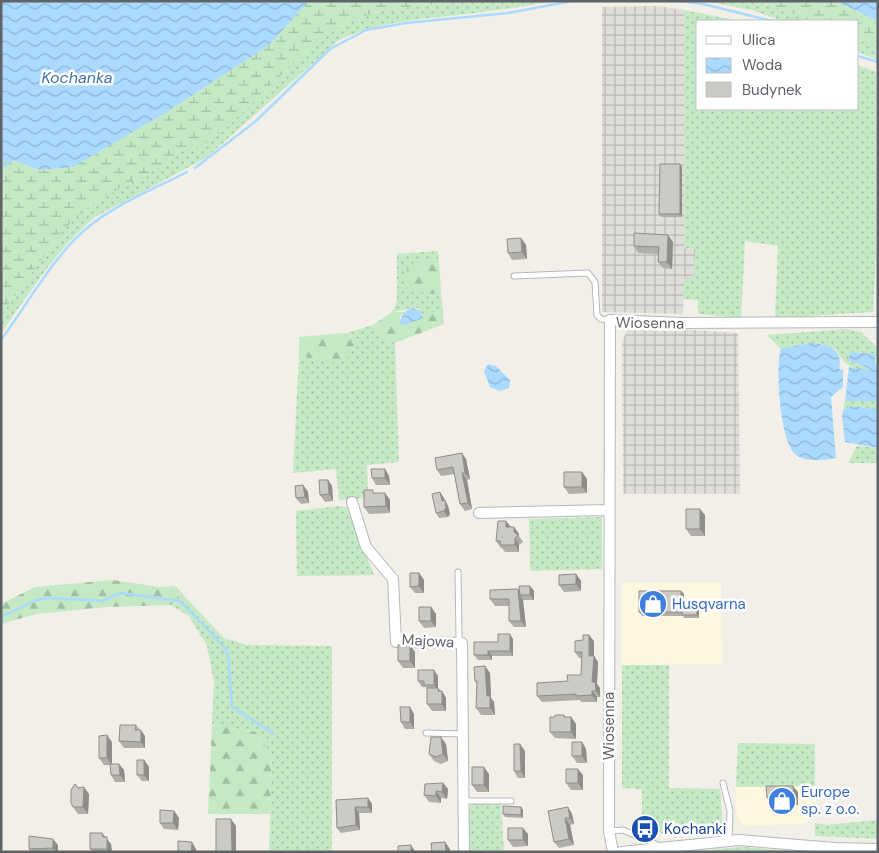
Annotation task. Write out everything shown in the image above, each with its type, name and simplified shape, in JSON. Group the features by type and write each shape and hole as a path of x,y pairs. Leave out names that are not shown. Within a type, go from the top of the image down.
{"street":[{"name":"Wiosenna","path":"613,852 609,830 610,320 683,323 878,322"},
{"name":"Majowa","path":"352,502 366,547 393,579 396,642 462,643 464,852"},
{"path":"479,513 609,510"},
{"path":"621,852 663,847 706,847 729,841 764,841 812,849 878,849"}],"lane":[{"path":"514,276 588,273 595,282 597,315 601,319 610,320"},
{"path":"458,572 459,637 462,643"},
{"path":"426,733 463,734"},
{"path":"724,783 730,810 729,841"},
{"path":"464,801 511,801"},
{"path":"609,830 623,830 663,847"}],"shaded area":[{"path":"659,6 684,10 684,248 696,249 693,278 684,279 683,314 602,312 602,7"},
{"path":"629,326 738,333 740,494 623,494 622,342"},
{"path":"622,583 721,583 722,664 622,665"},
{"path":"815,786 816,813 807,814 807,823 744,826 737,818 736,787"}],"green space":[{"path":"309,1 462,1 384,10 344,23 307,51 224,130 199,148 189,148 176,152 167,163 93,203 63,230 1,315 1,162 12,160 40,170"},
{"path":"462,1 554,1 401,22 370,29 339,40 206,158 95,217 81,229 56,257 1,333 1,315 63,230 93,203 167,163 176,152 189,148 199,148 224,130 307,51 344,23 384,10"},
{"path":"704,1 756,1 816,20 779,20 752,10"},
{"path":"756,1 836,1 878,21 878,45 859,37 859,20 816,20"},
{"path":"684,10 735,20 696,20 696,110 859,110 859,65 876,72 876,255 873,312 775,318 778,246 745,241 741,318 698,314 698,300 683,299 684,278 693,278 696,249 684,248"},
{"path":"859,37 878,45 878,60 859,52"},
{"path":"438,251 439,263 433,259 434,294 441,290 443,313 433,312 423,318 418,308 392,312 397,302 397,254"},
{"path":"434,259 439,263 441,290 434,294 408,291 405,278 408,266 424,260"},
{"path":"392,312 404,312 399,319 404,325 433,312 443,313 444,324 395,343 377,333 373,325"},
{"path":"373,325 377,333 395,343 399,462 367,465 368,498 339,500 336,469 293,473 299,355 330,363 354,340 347,333"},
{"path":"846,329 861,332 878,348 876,366 875,354 858,352 850,361 872,370 855,369 842,359 836,349 810,343 781,349 767,335"},
{"path":"347,333 354,340 354,349 345,361 330,363 299,355 299,337"},
{"path":"845,401 878,401 878,409 850,406 843,411"},
{"path":"857,446 878,448 878,463 848,463"},
{"path":"339,506 347,507 374,575 297,576 296,511"},
{"path":"602,517 602,569 530,571 529,519"},
{"path":"113,580 160,587 175,586 177,599 171,605 107,607 36,614 1,624 1,604 35,587"},
{"path":"175,586 224,638 247,645 332,646 332,852 269,852 272,756 256,732 212,725 214,682 207,646 189,616 171,605 177,599"},
{"path":"622,665 669,665 669,788 720,789 723,830 667,836 642,824 642,789 622,788"},
{"path":"212,725 256,732 272,756 270,814 208,814"},
{"path":"738,743 815,744 815,786 736,787"},
{"path":"472,804 501,804 504,852 469,852 469,807"},
{"path":"878,820 878,839 815,836 815,823 826,825"},
{"path":"745,847 797,852 712,852 713,849"}],"water":[{"name":"Kochanka","path":"1,1 309,1 269,45 165,113 73,167 40,170 12,160 1,162"},
{"path":"836,1 878,1 878,21 840,3"},
{"path":"412,308 421,311 423,318 405,325 399,324 404,312"},
{"path":"810,343 833,348 839,356 839,369 843,370 843,387 831,397 836,458 815,460 799,457 790,446 782,420 779,387 779,358 781,349"},
{"path":"851,352 875,354 875,364 878,365 878,401 845,401 849,367 872,370 848,360"},
{"path":"488,364 496,366 510,380 509,388 500,391 490,387 484,371"},
{"path":"850,406 878,409 878,448 845,442 842,415 843,411"}],"building":[{"path":"660,164 680,164 680,214 659,214"},
{"path":"634,233 668,235 667,262 658,262 659,247 634,246"},
{"path":"521,238 522,252 508,253 507,239"},
{"path":"462,453 465,473 462,473 468,503 460,504 453,467 437,470 435,458"},
{"path":"371,469 385,469 385,478 372,478"},
{"path":"564,472 582,472 582,487 564,487"},
{"path":"319,480 328,480 329,494 320,495"},
{"path":"303,485 305,497 296,498 295,486"},
{"path":"364,490 373,490 373,493 385,493 386,506 364,507"},
{"path":"440,492 442,501 445,500 446,508 444,511 436,513 432,494"},
{"path":"686,509 700,509 700,529 686,529"},
{"path":"498,521 506,521 506,527 514,527 514,532 518,535 515,538 515,545 501,545 500,541 496,541"},
{"path":"410,573 419,573 419,586 410,587"},
{"path":"576,574 576,584 559,585 559,575"},
{"path":"519,586 530,586 530,595 520,595"},
{"path":"518,589 521,621 509,621 509,599 490,599 490,590"},
{"path":"639,591 681,591 681,600 696,600 697,615 682,615 682,612 639,612"},
{"path":"419,607 431,607 431,621 419,621"},
{"path":"498,634 510,634 510,651 488,651 488,655 474,655 474,642 498,642"},
{"path":"583,635 589,635 589,656 594,656 592,682 595,682 596,691 592,691 592,695 537,696 537,683 568,681 567,675 581,675 582,652 575,652 575,641 583,640"},
{"path":"398,645 410,645 410,661 398,661"},
{"path":"485,666 487,696 490,696 490,708 476,708 477,681 475,681 474,667"},
{"path":"418,670 434,670 434,685 424,685 424,681 418,681"},
{"path":"427,688 438,688 438,691 442,691 442,704 427,704"},
{"path":"400,707 410,707 410,722 401,722"},
{"path":"555,715 571,717 571,732 550,732 550,717 555,717"},
{"path":"120,725 136,725 135,730 141,730 141,742 119,741"},
{"path":"107,735 107,758 99,758 99,736"},
{"path":"431,737 441,737 443,754 436,757 429,754"},
{"path":"572,742 582,742 582,756 572,756"},
{"path":"514,744 520,744 521,771 514,771"},
{"path":"137,760 144,760 144,775 137,775"},
{"path":"110,764 119,764 120,775 111,775"},
{"path":"472,767 484,767 484,785 472,785"},
{"path":"566,769 578,769 578,783 566,783"},
{"path":"443,783 442,792 436,791 436,796 424,795 425,784"},
{"path":"75,784 78,788 84,787 83,807 73,807 71,803 71,790"},
{"path":"766,786 793,786 794,798 767,798"},
{"path":"368,798 368,807 355,807 356,825 337,828 336,800"},
{"path":"503,806 521,807 521,815 503,814"},
{"path":"568,807 570,818 565,818 569,839 554,842 548,811"},
{"path":"160,810 174,811 173,823 160,823"},
{"path":"216,819 231,819 232,852 216,852"},
{"path":"508,828 523,828 523,840 508,840"},
{"path":"90,833 102,833 103,837 107,837 107,849 90,849"},
{"path":"29,836 53,839 53,848 29,849"},
{"path":"178,841 192,842 191,852 178,852"},
{"path":"445,842 446,852 432,852 431,843"},
{"path":"411,845 411,852 398,852 398,846"}],"waterway":[{"name":"Kochanka","path":"195,168 256,121 330,49 366,30 406,23 508,13 572,1"},
{"name":"Kochanka","path":"680,1 703,4 768,20"},
{"name":"Kochanka","path":"859,56 878,62"},
{"path":"1,168 12,160"},
{"name":"Kochanka","path":"1,340 52,266 87,228 123,204 187,172"},
{"path":"1,617 36,600 52,598 102,601 121,593 180,601 225,648 228,655 232,707 273,733"}],"place":[{"name":"Husqvarna","path":"653,604"},
{"name":"Europe sp. z o.o.","path":"782,801"},
{"name":"Kochanki","path":"645,829"}]}
